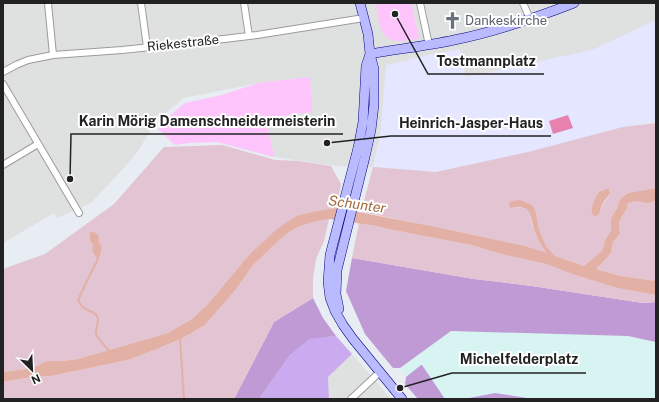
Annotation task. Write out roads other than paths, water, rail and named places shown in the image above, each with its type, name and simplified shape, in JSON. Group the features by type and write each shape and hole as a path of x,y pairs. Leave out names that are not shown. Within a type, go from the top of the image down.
{"main road":[{"path":"340,319 336,294 336,276 367,150 374,105 374,69 360,3"},
{"path":"370,54 429,45 497,30 574,3"},
{"path":"370,54 366,66 363,122 358,148 334,239 329,262 328,282 330,298 335,312 353,339 402,399"}],"street":[{"path":"48,3 53,55"},
{"path":"142,3 147,47"},
{"path":"244,3 249,36"},
{"path":"420,3 429,45"},
{"path":"524,3 530,19"},
{"name":"Riekestraße","path":"3,72 28,60 53,55 122,50 249,36 364,18"},
{"path":"3,84 79,213"},
{"path":"3,165 38,144"},
{"path":"351,399 380,372"}],"waterway":[{"path":"98,257 78,300 83,307 97,316 98,320 96,334 110,352"},
{"path":"180,338 184,399"}],"place":[{"name":"Tostmannplatz","path":"395,14"},
{"name":"Dankeskirche","path":"452,20"},
{"name":"Heinrich-Jasper-Haus","path":"327,143"},
{"name":"Karin Mörig Damenschneidermeisterin","path":"70,179"},
{"name":"Michelfelderplatz","path":"400,388"}],"water label":[{"name":"Schunter","path":"357,204"}]}
